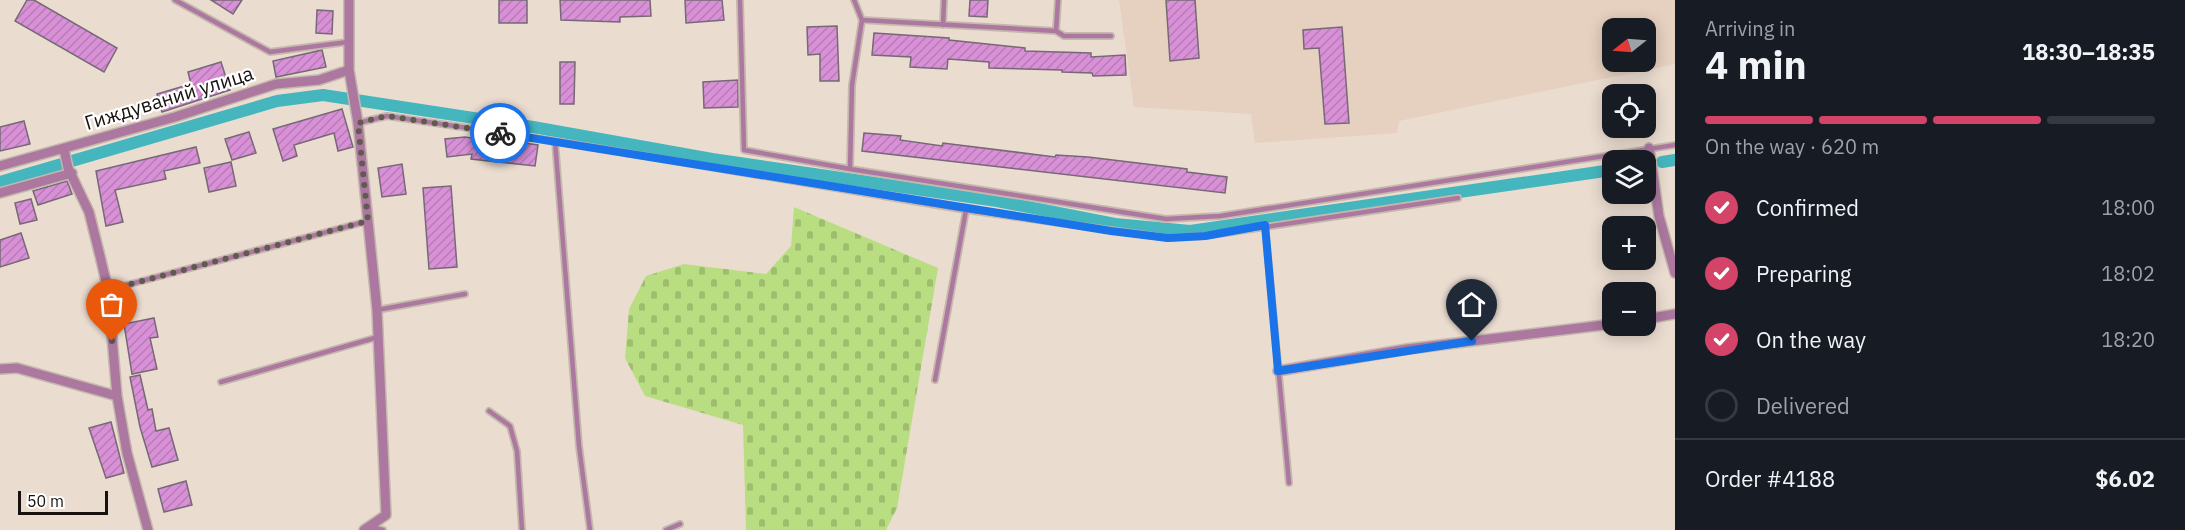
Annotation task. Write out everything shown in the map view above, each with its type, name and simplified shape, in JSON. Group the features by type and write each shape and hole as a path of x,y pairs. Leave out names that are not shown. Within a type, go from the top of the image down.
{"street":[{"path":"350,0 348,42 350,72 358,123 377,310 387,515 367,528"},
{"name":"Гиждуваний улица","path":"0,166 64,151 276,84 319,80 350,72"},
{"path":"1649,148 1659,216 1675,273"},
{"path":"64,151 95,232 108,290 117,396 127,453 148,530"},
{"path":"0,193 70,170"},
{"path":"1656,317 1675,314"},
{"path":"1278,371 1407,349 1602,325"},
{"path":"0,369 17,368 117,396"}],"lane":[{"path":"175,0 270,52 348,42"},
{"path":"740,0 744,150 1166,219 1220,216 1675,145"},
{"path":"850,169 852,86 862,21 854,0"},
{"path":"943,25 944,0"},
{"path":"1056,32 1058,0"},
{"path":"862,21 1056,32 1064,36 1111,36"},
{"path":"358,123 387,116 555,141 966,210 1168,238 1205,236 1265,225 1458,198"},
{"path":"555,141 579,446 591,530"},
{"path":"935,380 966,210"},
{"path":"108,290 368,221"},
{"path":"1265,225 1289,483"},
{"path":"377,310 465,294"},
{"path":"221,382 378,337"},
{"path":"489,411 510,426 517,451 522,530"},
{"path":"666,530 680,524"},
{"path":"367,528 383,530"}],"shaded area":[{"path":"1119,0 1675,0 1675,64 1656,68 1656,18 1602,18 1602,72 1636,72 1399,121 1397,133 1255,143 1251,114 1134,107"}],"green space":[{"path":"794,207 938,268 897,508 886,530 746,530 743,425 645,396 625,358 629,309 646,276 684,264 766,274 791,246"}],"building":[{"path":"27,0 34,0 117,48 104,72 15,21"},
{"path":"211,0 242,0 233,14"},
{"path":"499,0 527,0 527,23 499,23"},
{"path":"560,0 650,0 651,16 620,17 620,22 561,20"},
{"path":"685,0 722,0 724,20 686,23"},
{"path":"970,0 988,0 987,17 969,16"},
{"path":"1166,0 1195,0 1199,58 1170,61"},
{"path":"317,10 333,11 332,34 316,33"},
{"path":"837,26 839,81 820,81 820,54 808,55 807,27"},
{"path":"1342,27 1349,123 1325,124 1319,48 1304,49 1303,30"},
{"path":"874,33 949,38 949,40 1025,48 1025,51 1091,53 1091,57 1125,55 1126,75 1093,76 1092,73 1062,72 1062,70 989,68 989,62 948,59 947,69 910,67 911,57 872,55"},
{"path":"322,50 326,67 276,77 273,61"},
{"path":"221,62 230,90 162,112 157,94 191,84 188,72"},
{"path":"560,62 575,62 574,104 560,104"},
{"path":"738,80 738,107 704,108 703,82"},
{"path":"342,109 353,147 338,151 334,133 294,145 297,156 283,161 273,129"},
{"path":"24,121 30,144 0,151 0,127"},
{"path":"249,132 256,153 232,160 225,139"},
{"path":"864,133 901,136 900,140 942,146 943,143 1055,157 1056,155 1088,157 1187,169 1187,172 1227,177 1225,193 862,151"},
{"path":"465,137 510,144 510,141 538,145 535,166 471,159 472,154 447,157 445,139"},
{"path":"196,147 200,163 164,171 166,179 115,190 123,222 106,226 96,171"},
{"path":"231,162 236,186 209,192 204,168"},
{"path":"402,164 406,194 382,197 378,168"},
{"path":"67,181 72,194 38,205 33,191"},
{"path":"451,186 457,267 429,269 423,188"},
{"path":"31,199 37,220 20,224 15,203"},
{"path":"21,233 29,258 0,267 0,240"},
{"path":"154,318 158,337 150,338 157,369 132,374 124,324"},
{"path":"140,375 148,410 152,409 156,431 169,428 178,460 152,467 140,427 130,377"},
{"path":"111,422 124,473 106,478 89,428"},
{"path":"186,481 192,505 164,512 158,489"}],"waterway":[{"path":"0,182 277,101 323,95 533,127 712,159 997,201 1115,224 1190,231 1602,171"},
{"path":"1662,162 1675,160"}],"way so far":[{"path":"112,341 108,290 368,221 358,123 387,116 500,133"}],"route":[{"path":"500,133 966,210 1168,238 1205,236 1265,225 1278,371 1407,349 1472,341"}]}
